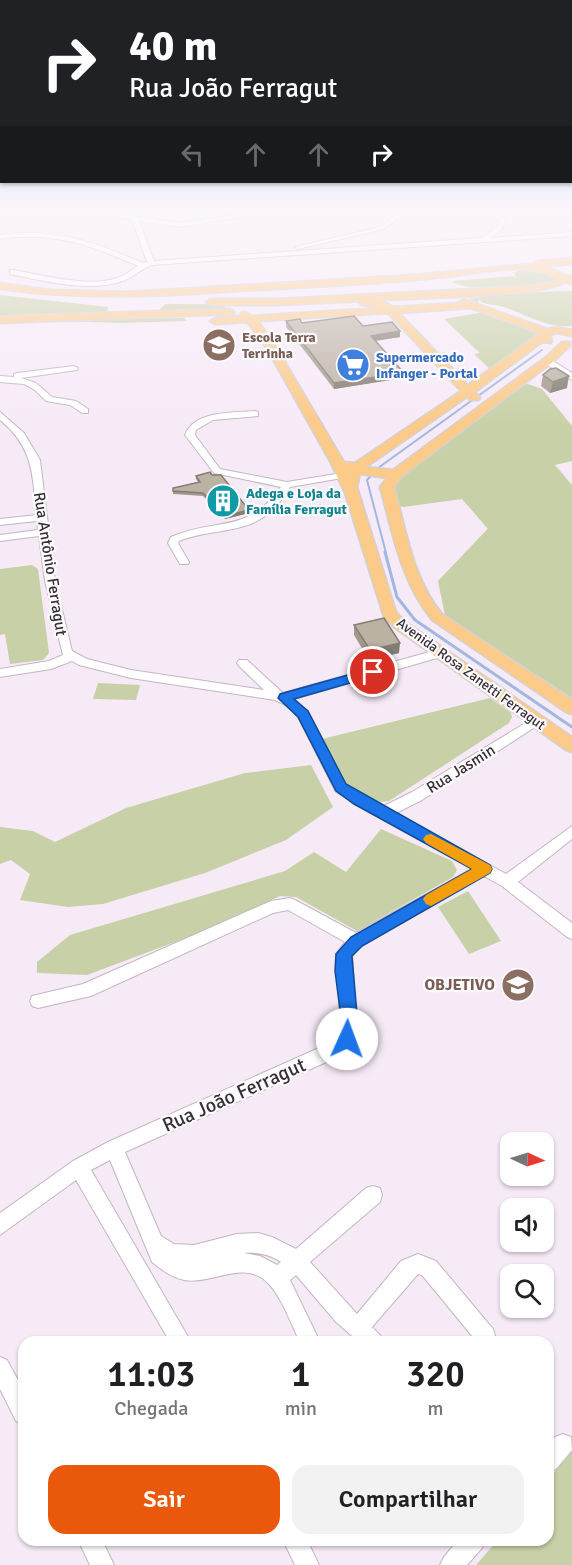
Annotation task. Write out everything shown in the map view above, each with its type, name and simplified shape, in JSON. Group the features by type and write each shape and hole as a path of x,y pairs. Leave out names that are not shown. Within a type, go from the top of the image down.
{"main road":[{"path":"0,286 68,294 177,293 362,280"},
{"path":"447,280 443,285 448,292 462,302"},
{"path":"449,280 452,286 466,291"},
{"path":"0,320 195,318 245,315 379,296 549,286 558,284 561,280"},
{"path":"0,292 43,299 109,303 341,301 379,303 391,310 466,392 485,407"},
{"path":"142,316 158,310 166,298 177,293"},
{"path":"379,296 432,296 462,302 544,334"},
{"path":"222,302 245,315 273,318 473,305"},
{"path":"101,316 112,311 113,308 109,303"},
{"name":"Avenida Rosa Zanetti Ferragut","path":"245,315 335,454 350,472 351,492 389,614 572,746"},
{"path":"0,326 101,316 195,318"},
{"path":"560,330 570,340 550,359 396,474 350,472 466,392 544,334 560,330"},
{"path":"453,377 474,380 486,377"},
{"name":"Avenida Rosa Zanetti Ferragut","path":"396,474 387,487 414,582 423,600 437,617 572,708"}],"street":[{"path":"71,280 99,284 119,280"},
{"path":"550,359 549,363 568,376"},
{"path":"0,379 74,368"},
{"path":"534,370 568,376"},
{"path":"0,379 30,382 38,386 52,401 73,403 85,411"},
{"path":"255,414 211,418 198,424 190,435 217,471 224,475 287,485 350,472"},
{"name":"Rua Antônio Ferragut","path":"0,415 14,426 29,444 35,460 50,581 64,647 72,656 104,669 281,697"},
{"path":"184,562 173,543 175,539 185,533 251,520 264,513 287,485"},
{"path":"0,522 42,517"},
{"path":"0,538 44,532"},
{"path":"281,697 440,653"},
{"path":"0,673 51,665 72,656"},
{"path":"243,663 303,714 341,788 507,882 572,932"},
{"name":"Rua Jasmin","path":"383,813 417,796 537,722"},
{"path":"507,882 572,831"},
{"path":"38,1001 85,991 271,907 290,903 356,941 485,869"},
{"name":"Rua João Ferragut","path":"0,1225 79,1167 114,1148 329,1054 343,1043 347,1039 350,1026 343,971 344,954 356,941"},
{"path":"114,1148 153,1242 159,1255 168,1266 190,1271 234,1263 255,1264 277,1278 307,1336"},
{"path":"79,1167 178,1336"},
{"path":"277,1278 373,1195"},
{"path":"153,1242 177,1255 189,1256 235,1244 257,1243 277,1248 308,1272 344,1316 367,1336"},
{"path":"359,1327 408,1268 418,1264 429,1268 486,1336"},
{"path":"0,1366 18,1401"},
{"path":"554,1455 563,1445"},
{"path":"92,1546 102,1565"},
{"path":"297,1546 307,1565"},
{"path":"452,1565 469,1546"}],"green space":[{"path":"555,280 519,287 485,288 458,285 452,281"},
{"path":"572,291 572,326 544,323 500,306 483,303 480,299 478,303 469,299 482,297 466,298 458,294"},
{"path":"0,295 108,307 108,310 104,313 0,317"},
{"path":"165,304 217,304 232,310 156,313"},
{"path":"485,312 534,330 537,335 490,369 474,354 480,353 444,319"},
{"path":"184,318 186,321 121,323 64,321 67,319"},
{"path":"525,383 542,389 572,426 572,461 555,465 572,485 572,698 445,615 438,581 488,529 462,499 403,507 397,505 393,487 396,480"},
{"path":"32,565 38,569 49,653 43,660 10,664 5,634 0,635 0,569"},
{"path":"98,683 140,685 136,700 93,699"},
{"path":"490,698 511,713 509,723 389,801 379,802 343,782 322,739"},
{"path":"311,765 333,807 286,840 205,873 103,904 68,907 20,900 30,874 11,860 0,864 0,827 33,831 55,842 126,808 245,773"},
{"path":"381,829 452,861 457,870 453,877 357,931 296,897 280,896 199,933 87,975 37,973 37,962 70,935 285,871 314,852 346,872"},
{"path":"468,891 501,941 469,954 438,907"},
{"path":"572,1451 572,1565 476,1565 493,1546 554,1546 554,1473"}],"building":[{"name":"Supermercado Infanger - Portal","path":"354,316 363,326 392,322 400,331 371,336 404,373 334,383 286,321 300,319 302,323"},
{"path":"556,368 569,376 553,382 543,375 550,369"},
{"name":"Adega e Loja da Família Ferragut","path":"210,472 212,475 221,475 249,510 225,516 203,493 173,491 173,488 200,482 196,476"},
{"path":"384,618 400,643 370,650 354,625"}],"waterway":[{"path":"386,553 367,480 378,468 542,350"},
{"path":"385,552 397,597 415,620 572,727"}],"slow traffic":[{"path":"431,839 485,869 431,899"}],"place":[{"name":"Escola Terra Terrinha","path":"219,345"},
{"name":"Supermercado Infanger - Portal","path":"353,365"},
{"name":"Adega e Loja da Família Ferragut","path":"223,501"},
{"name":"OBJETIVO","path":"518,985"}],"route":[{"path":"347,1039 350,1026 343,971 344,954 356,941 485,869 341,788 303,714 284,698 373,672"}]}
